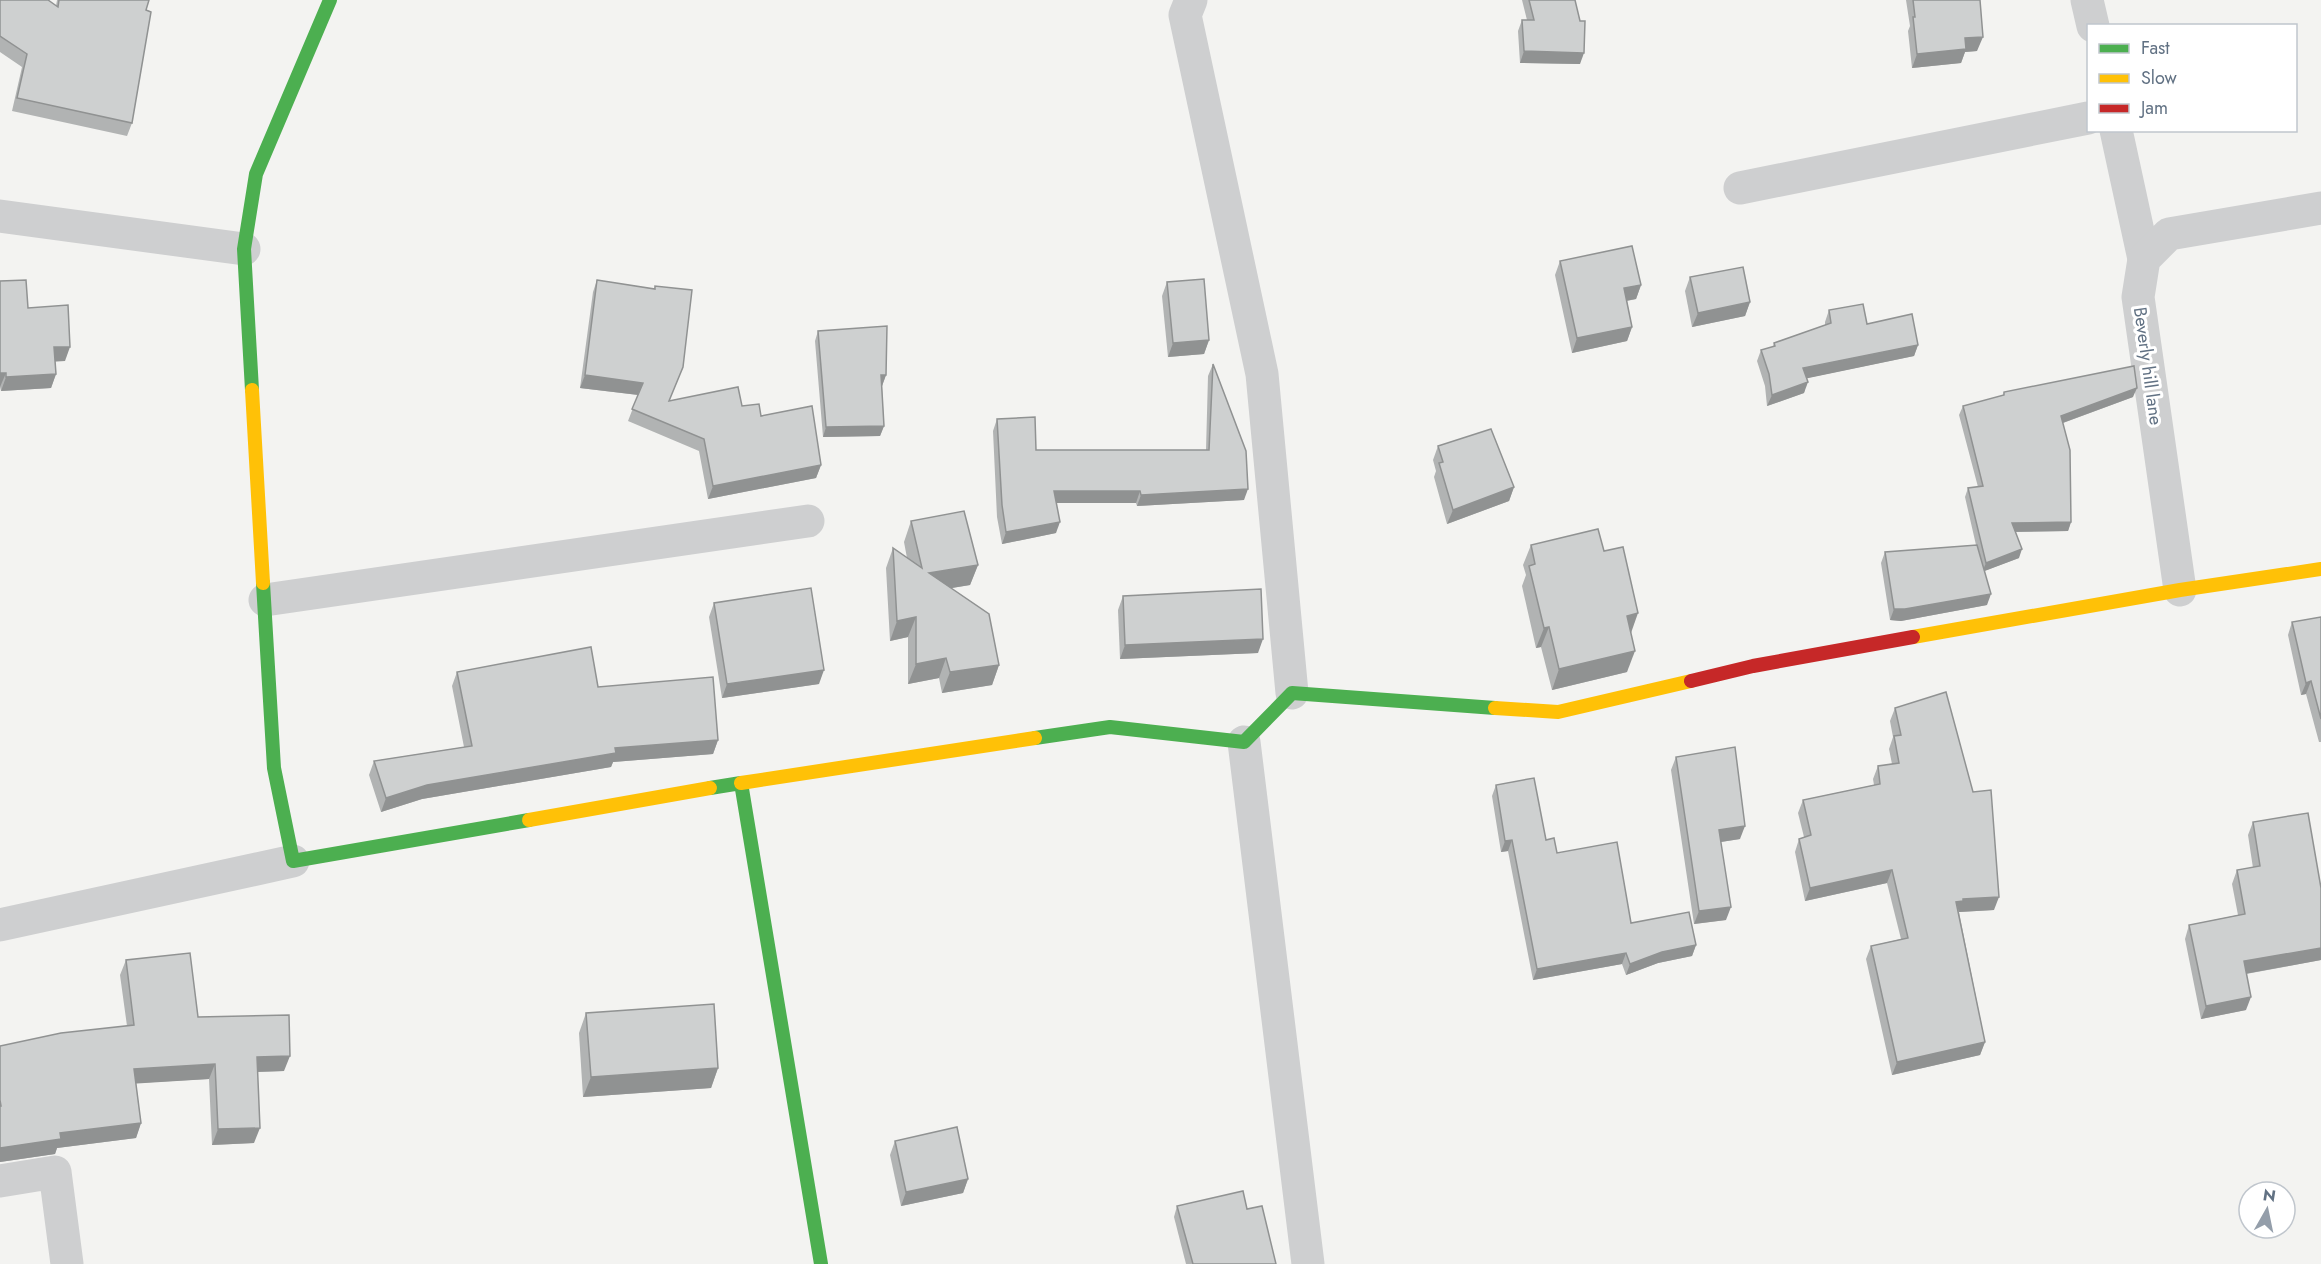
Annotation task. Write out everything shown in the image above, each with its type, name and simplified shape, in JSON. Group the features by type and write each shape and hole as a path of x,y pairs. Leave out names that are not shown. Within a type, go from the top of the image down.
{"street":[{"path":"293,861 274,768 243,249 256,174 330,0"},
{"path":"1191,0 1185,15 1262,374 1292,693"},
{"path":"2087,0 2093,24"},
{"path":"1740,188 2087,118"},
{"path":"2116,132 2144,259"},
{"path":"2144,259 2169,234 2321,208"},
{"path":"0,216 243,249"},
{"name":"Beverly hill lane","path":"2144,259 2138,297 2180,590"},
{"path":"265,600 807,520"},
{"path":"1244,742 1292,693 1558,712 1753,666 2180,590 2321,569"},
{"path":"0,925 293,861 741,783 1110,727 1244,742"},
{"path":"1244,742 1308,1264"},
{"path":"741,783 820,1264"},
{"path":"0,1181 55,1172 67,1264"}],"building":[{"path":"0,0 48,0 58,7 59,0 149,0 146,10 151,12 132,123 17,98 27,54 0,36"},
{"path":"1529,0 1575,0 1580,21 1585,21 1584,53 1524,51 1522,20 1534,20"},
{"path":"1913,0 1980,0 1983,37 1965,38 1966,49 1917,54"},
{"path":"1632,246 1641,285 1624,288 1632,327 1577,338 1560,261"},
{"path":"1743,267 1750,302 1698,313 1690,277"},
{"path":"1204,279 1209,340 1173,343 1167,282"},
{"path":"26,280 28,308 68,305 70,347 54,347 56,374 6,377 6,373 0,373 0,281"},
{"path":"597,280 655,289 655,286 692,290 683,367 669,401 738,387 742,406 759,404 761,416 812,406 821,465 713,486 704,439 632,409 643,383 585,375"},
{"path":"1863,304 1867,324 1912,314 1918,345 1803,368 1808,382 1772,395 1769,374 1761,350 1775,346 1774,343 1831,323 1829,310"},
{"path":"887,326 886,375 881,375 884,426 826,427 818,331"},
{"path":"1213,364 1246,451 1248,489 1141,495 1140,491 1054,491 1060,522 1006,532 1002,505 997,419 1035,417 1036,450 1209,450"},
{"path":"2134,366 2137,388 2061,416 2070,450 2071,522 2012,523 2022,549 1986,563 1968,488 1983,486 1963,406 2004,395 2004,392"},
{"path":"1491,429 1514,487 1453,510 1439,463 1443,462 1438,446"},
{"path":"964,511 978,565 929,573 989,614 999,665 950,672 946,658 916,664 916,617 897,621 893,548 922,568 911,521"},
{"path":"1598,529 1604,551 1623,547 1638,613 1627,616 1635,651 1559,669 1549,627 1544,628 1529,566 1535,564 1531,545"},
{"path":"1977,545 1991,594 1894,609 1885,552"},
{"path":"811,588 824,670 727,684 714,603"},
{"path":"1261,589 1263,639 1125,645 1123,596"},
{"path":"2321,617 2321,719 2311,681 2306,683 2292,622"},
{"path":"591,647 598,687 713,677 718,740 615,748 616,753 427,785 386,798 374,761 472,746 457,672"},
{"path":"1946,692 1973,792 1991,790 1999,897 1963,899 1963,901 1956,902 1985,1042 1897,1062 1871,946 1908,938 1892,870 1810,888 1799,839 1811,835 1803,800 1880,784 1878,766 1899,763 1894,736 1901,735 1895,708"},
{"path":"1735,747 1745,826 1719,830 1731,907 1699,911 1676,757"},
{"path":"1534,778 1546,840 1554,838 1557,853 1617,842 1631,923 1689,912 1696,945 1662,952 1630,964 1626,953 1537,969 1512,840 1505,841 1496,785"},
{"path":"2308,813 2321,888 2321,948 2244,961 2251,997 2206,1006 2189,925 2245,914 2237,870 2260,866 2253,822"},
{"path":"190,953 198,1017 289,1015 290,1056 257,1057 260,1128 218,1129 215,1064 134,1069 141,1123 60,1133 61,1139 0,1148 0,1046 61,1033 134,1025 126,960"},
{"path":"714,1004 718,1068 591,1077 586,1013"},
{"path":"957,1127 968,1179 906,1192 895,1141"},
{"path":"1243,1191 1247,1209 1262,1206 1276,1264 1193,1264 1177,1206"}],"traffic: fast":[{"path":"252,390 244,249 256,174 330,0"},
{"path":"263,583 274,768 293,861 529,820"},
{"path":"1035,738 1110,727 1244,742 1292,693 1495,708"},
{"path":"710,788 741,783 821,1264"}],"traffic: slow":[{"path":"252,390 263,583"},
{"path":"1913,637 2180,590 2321,569"},
{"path":"1495,708 1558,712 1691,681"},
{"path":"741,783 1035,738"},
{"path":"529,820 710,788"}],"traffic: jam":[{"path":"1691,681 1753,666 1913,637"}]}
